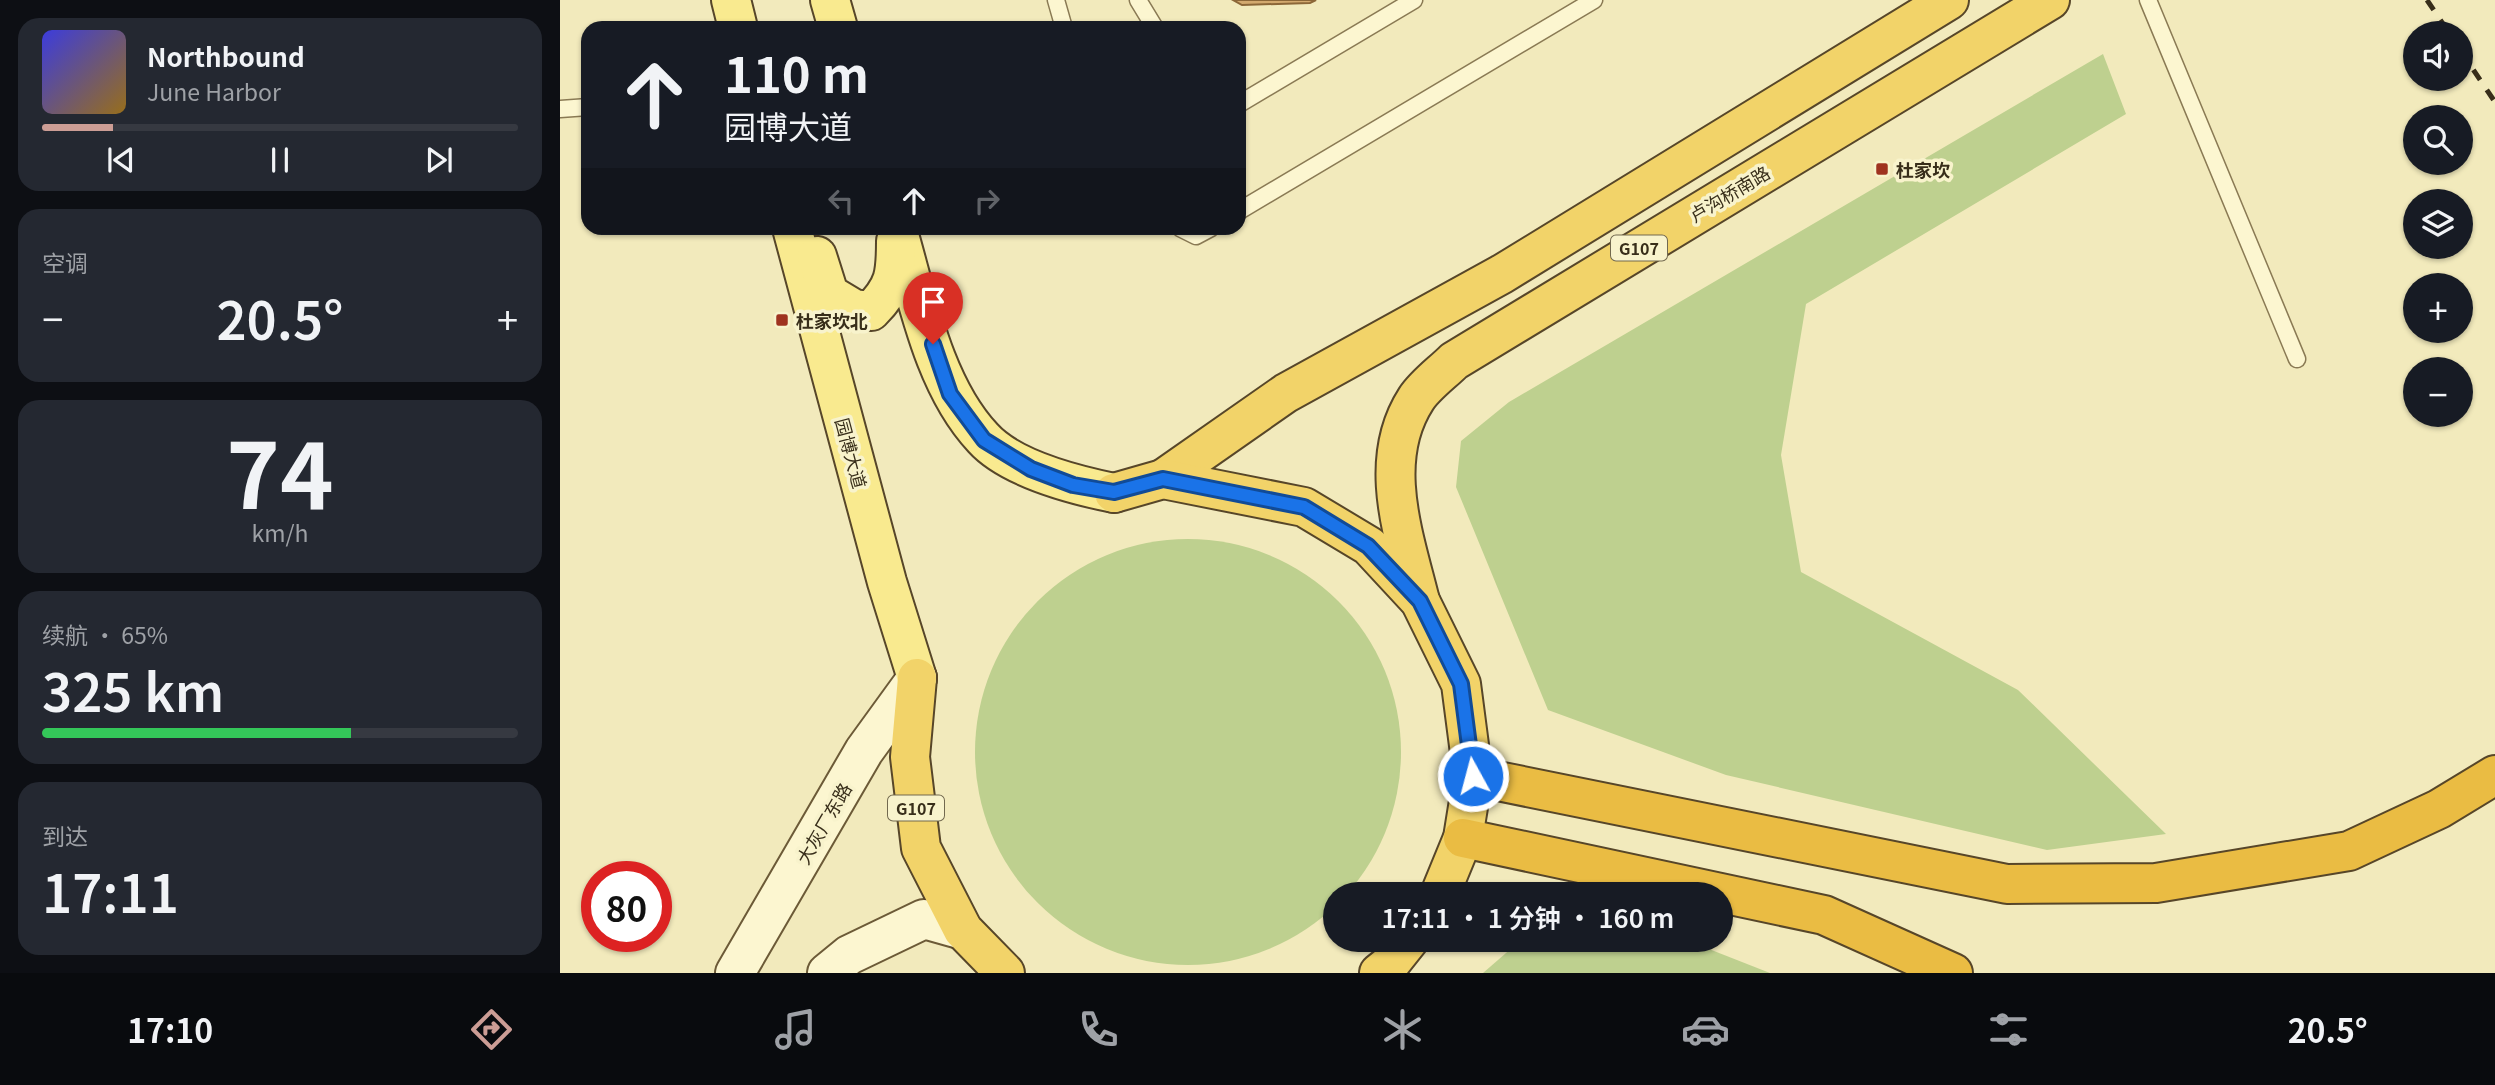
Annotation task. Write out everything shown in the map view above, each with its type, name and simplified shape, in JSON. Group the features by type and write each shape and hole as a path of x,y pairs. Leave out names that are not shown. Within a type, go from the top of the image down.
{"highway":[{"name":"G107","path":"1114,492 1163,479 1286,393 1502,274 1949,0"},
{"name":"卢沟桥南路","path":"1420,601 1396,504 1396,464 1402,425 1418,397 1454,362 2049,0"},
{"name":"G107","path":"1163,479 1304,507 1368,546 1420,601 1461,684 1473,776 1464,838 1445,882"},
{"name":"G107","path":"918,678 909,757 921,848 962,930 1005,973"},
{"path":"1473,776 2007,884 2034,884 2156,883 2350,851 2439,809 2495,775"},
{"path":"1464,838 1824,915 1953,971"},
{"path":"1378,973 1399,952"}],"main road":[{"path":"731,0 736,21"},
{"path":"830,0 836,21"},
{"name":"园博大道","path":"794,235 887,582 918,678"},
{"path":"810,235 829,294 854,309 871,311 888,294 896,271 897,235"},
{"path":"899,235 950,394 984,440 1031,469 1073,485 1114,492"},
{"name":"大灰厂东路","path":"735,973 864,751 918,678"},
{"path":"827,973 849,955 924,919 962,930"}],"lane":[{"path":"1056,0 1062,21"},
{"path":"1138,0 1151,21"},
{"path":"1246,100 1414,0"},
{"path":"1246,207 1594,0"},
{"path":"2148,0 2297,359"},
{"path":"560,109 581,108"}],"green space":[{"path":"2103,54 2126,114 1806,304 1781,455 1801,572 2018,690 2166,834 2047,850 1726,775 1548,710 1456,487 1461,441 1509,402"},
{"path":"1167,540 1209,540 1250,548 1288,564 1323,587 1353,617 1376,652 1392,690 1400,731 1400,773 1392,814 1376,852 1357,882 1323,882 1323,917 1288,940 1250,956 1209,964 1167,964 1126,956 1088,940 1053,917 1023,887 1000,852 984,814 976,773 976,731 984,690 1000,652 1023,617 1053,587 1088,564 1126,548"},
{"path":"1507,952 1717,952 1770,973 1483,973"}],"building":[{"path":"1233,0 1316,0 1310,3 1242,5"}],"railway":[{"path":"2427,0 2441,21"},
{"path":"2473,69 2495,102"}],"place":[{"name":"杜家坎","path":"1882,169"},
{"name":"杜家坎北","path":"782,320"}],"route":[{"path":"933,344 950,394 984,440 1031,469 1073,485 1114,492 1163,479 1304,507 1368,546 1420,601 1461,684 1473,776"}]}
